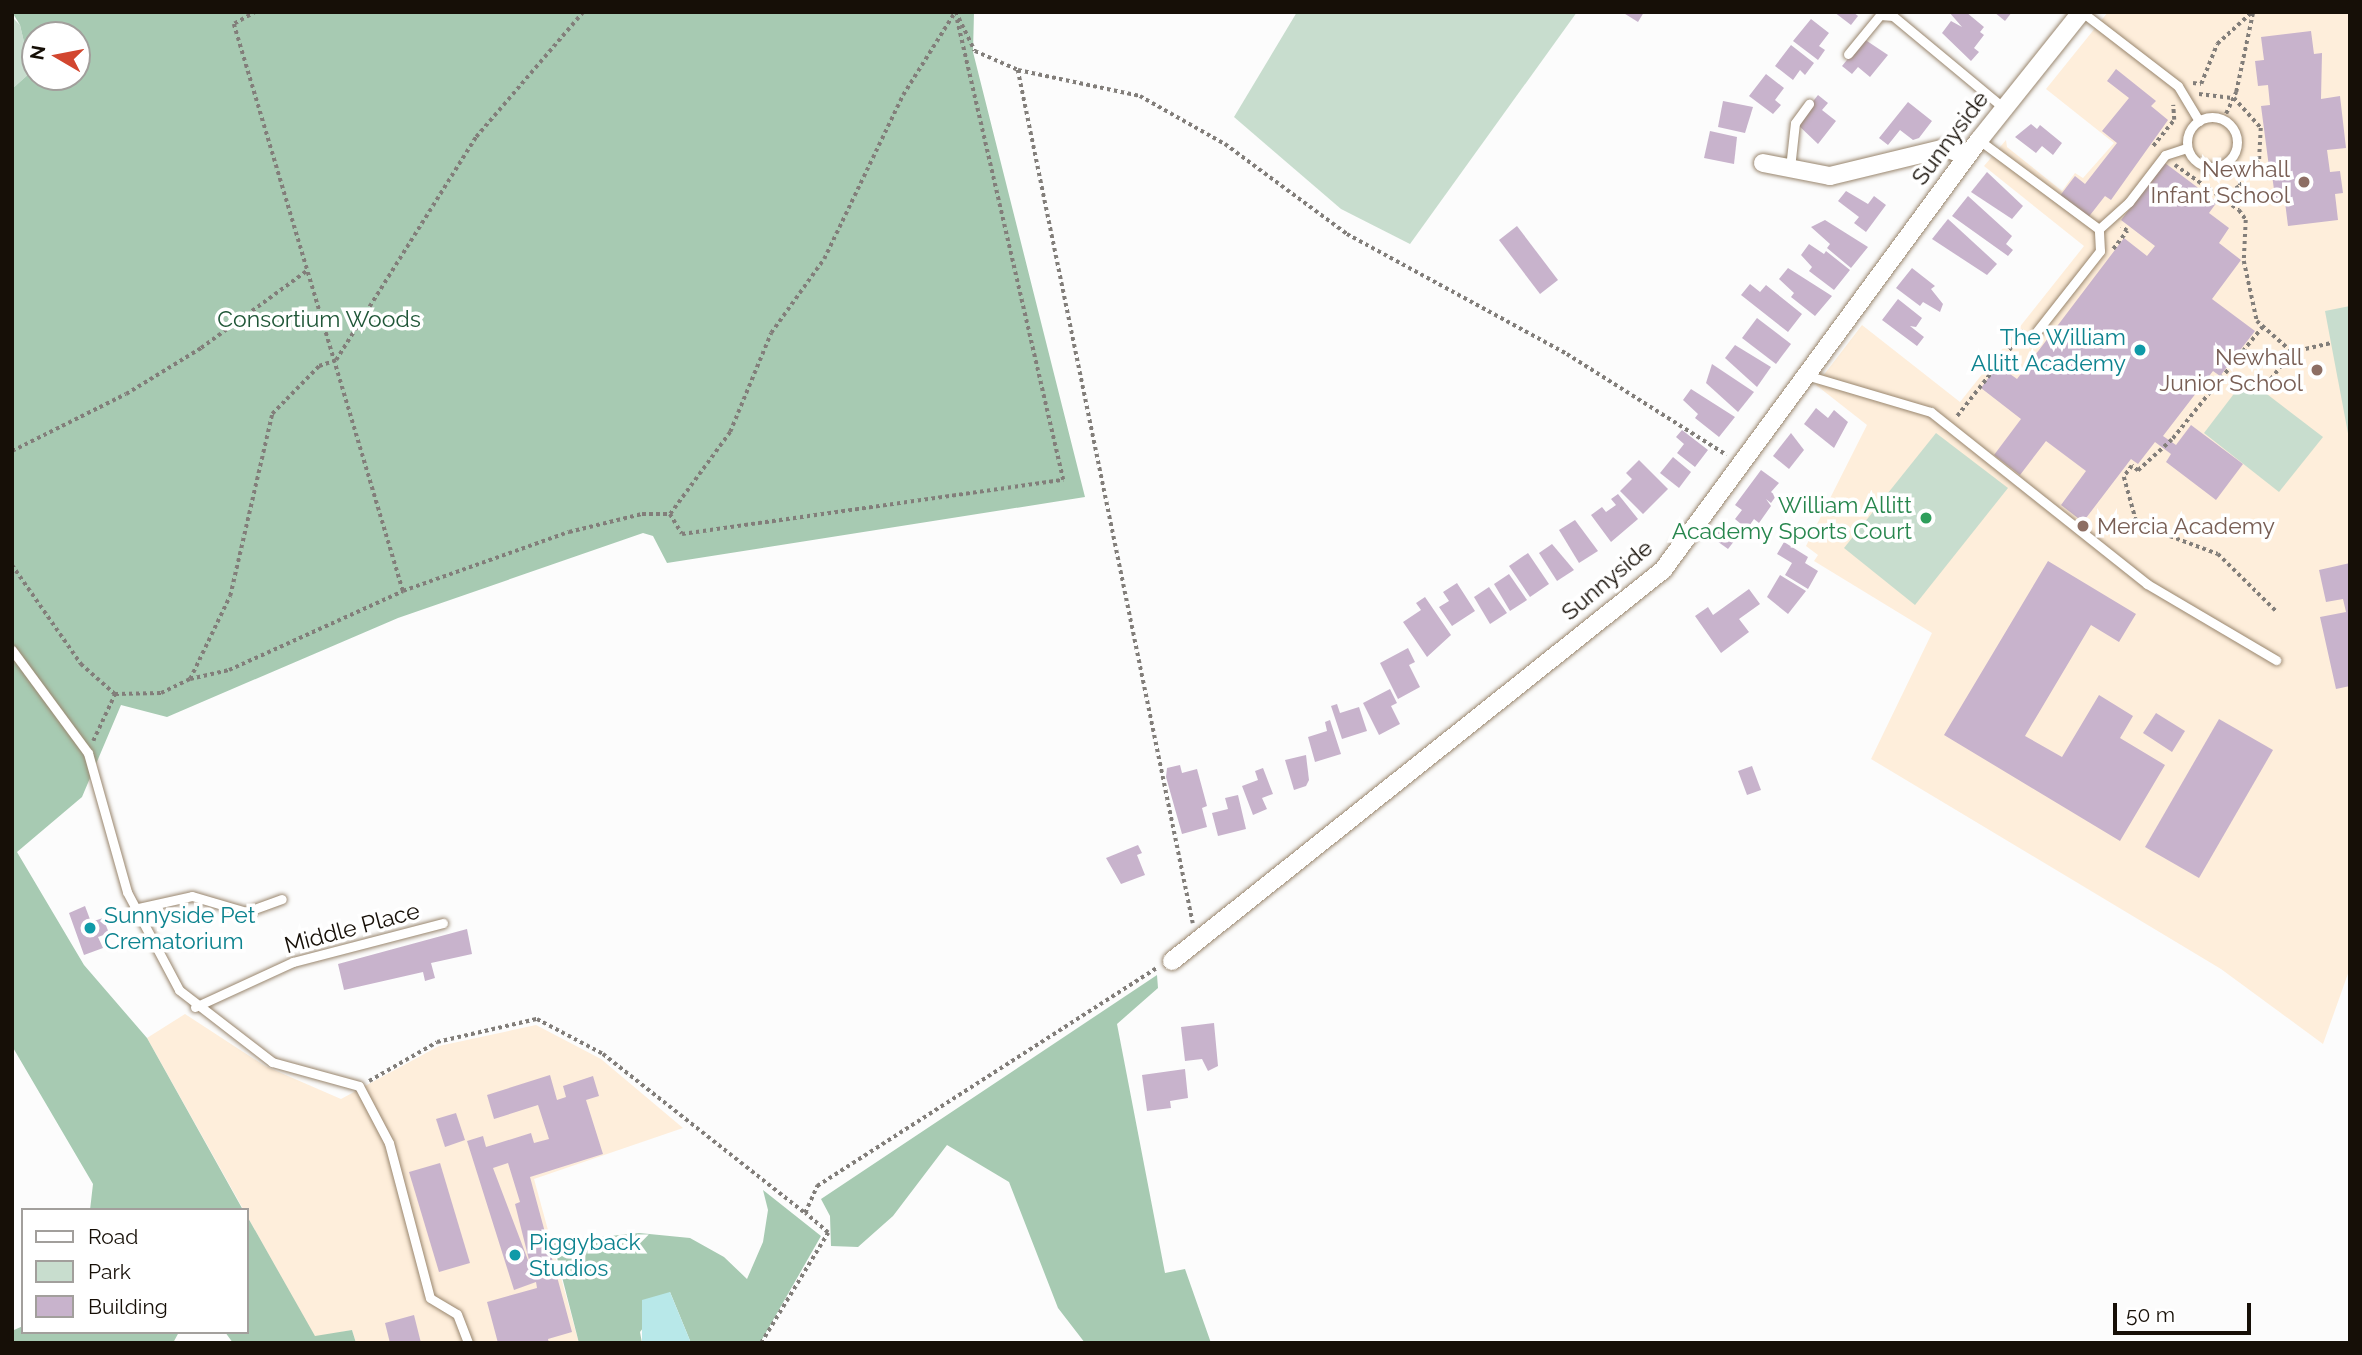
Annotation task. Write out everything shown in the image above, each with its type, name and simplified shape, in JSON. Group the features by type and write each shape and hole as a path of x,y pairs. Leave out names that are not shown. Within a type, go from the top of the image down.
{"street":[{"name":"Sunnyside","path":"1167,963 1197,942 1663,569 1979,140 2082,12"},
{"path":"1763,163 1830,176 1946,148 1967,156"}],"lane":[{"path":"2082,12 2178,86 2199,121"},
{"path":"1848,54 1880,15 1893,16 2004,108"},
{"path":"1790,168 1795,123 1809,104"},
{"path":"2223,120 2237,140 2227,162 2203,166 2187,148 2189,133 2199,121 2223,120"},
{"path":"1979,140 2099,229"},
{"path":"2099,229 2129,202 2161,158 2187,148"},
{"path":"2037,331 2100,251 2099,229"},
{"path":"1806,375 1931,412 2147,584 2276,660"},
{"path":"12,650 88,753 134,909 179,990 195,1007 272,1062 359,1086 389,1143 430,1298 457,1314 468,1343"},
{"path":"134,909 192,896 246,912 282,899"},
{"name":"Middle Place","path":"195,1007 293,961 443,923"}],"path":[{"path":"256,12 234,24 337,360 403,591"},
{"path":"190,679 230,596 272,414 319,366 337,360 476,137 583,12"},
{"path":"956,12 975,51 1018,70 1140,96 1225,144 1348,234 1567,354 1741,464"},
{"path":"670,514 730,432 771,333 824,258 903,95 956,12"},
{"path":"670,514 682,534 1063,480 956,12"},
{"path":"2195,85 2204,78 2217,44 2252,12"},
{"path":"2223,120 2234,98 2252,12"},
{"path":"1018,70 1197,942"},
{"path":"2219,199 2248,178 2262,147 2261,128 2234,98 2200,95 2195,85 2186,79 2166,94 2174,120 2153,146 2161,158 2219,199 2239,210 2246,220 2244,261 2257,321 2292,352"},
{"path":"12,451 126,394 201,348 309,269"},
{"path":"2263,327 2172,440 2138,471 2132,466 2124,477 2127,503 2137,524 2218,554 2277,612"},
{"path":"2262,390 2292,352 2330,343"},
{"path":"12,565 81,664 115,694 161,693 190,679 229,670 403,591 569,532 642,514 670,514"},
{"path":"88,753 115,694"},
{"path":"805,1213 817,1186 1167,963"},
{"path":"359,1086 437,1042 537,1019 603,1054 828,1233 761,1343"}],"shaded area":[{"name":"Mercia Academy","path":"2108,12 2350,12 2350,968 2323,1044 2221,969 1871,759 1932,633 1814,561 1818,555 1806,546 1867,425 1816,385 1862,325 1960,402 2084,246 1984,166 2006,140 2007,147 2062,191 2075,173 2083,178 2114,143 2046,89"},
{"path":"185,1014 265,1066 341,1099 439,1046 536,1025 601,1059 683,1128 534,1179 579,1343 356,1343 352,1330 315,1337 248,1218 248,1208 243,1208 147,1038"}],"green space":[{"name":"Consortium Woods","path":"12,12 974,12 973,52 1085,497 667,563 653,536 643,533 398,618 167,717 121,705 82,797 17,852 84,965 147,1038 242,1208 90,1208 93,1184 12,1046 12,89 21,81 21,91 91,91 91,21 21,21 21,29"},
{"path":"1297,12 1577,12 1410,244 1341,209 1234,117"},
{"path":"12,17 21,29 21,81 12,89"},
{"path":"2350,306 2350,444 2325,311"},
{"path":"2246,378 2323,437 2279,492 2204,433"},
{"name":"William Allitt Academy Sports Court","path":"1936,433 2008,488 1915,605 1844,548"},
{"path":"1157,975 1158,988 1117,1024 1165,1273 1185,1269 1211,1343 1085,1343 1058,1308 1009,1182 947,1145 893,1216 858,1247 831,1246 830,1216 821,1199"},
{"path":"763,1190 821,1236 760,1343 691,1343 670,1292 640,1332 642,1343 579,1343 553,1242 639,1233 690,1238 724,1257 747,1279 763,1242 768,1210"},
{"path":"248,1218 315,1336 352,1330 356,1343 233,1343 226,1334 248,1334"},
{"path":"21,1327 21,1334 178,1334 173,1343 12,1343 14,1330"}],"water":[{"path":"670,1292 691,1343 642,1343 642,1300"}],"building":[{"path":"1622,12 1644,12 1638,22"},
{"path":"1834,12 1853,12 1858,16 1851,25"},
{"path":"1949,12 1966,12 1984,27 1980,32 1984,35 1974,48 1979,52 1971,61 1942,33 1951,21 1962,27"},
{"path":"1994,12 2012,12 2005,21"},
{"path":"1811,19 1829,33 1819,46 1825,50 1818,60 1793,41"},
{"name":"Newhall Infant School","path":"2311,31 2314,54 2322,53 2321,99 2340,96 2346,148 2327,150 2330,172 2340,171 2343,193 2335,194 2338,220 2288,226 2285,202 2276,204 2272,175 2279,174 2278,166 2269,167 2261,106 2270,105 2268,85 2258,86 2255,61 2264,60 2261,37"},
{"path":"1864,39 1888,55 1870,77 1858,67 1852,74 1842,66"},
{"path":"1791,45 1814,63 1805,75 1800,70 1793,80 1775,66"},
{"path":"2116,69 2156,101 2151,106 2168,120 2111,200 2105,196 2087,219 2059,197 2075,176 2085,184 2117,143 2102,131 2129,98 2107,81"},
{"path":"1766,74 1784,88 1775,100 1781,105 1773,114 1749,96"},
{"path":"1818,95 1828,103 1822,110 1836,121 1818,144 1796,123"},
{"path":"1723,101 1753,107 1745,133 1718,127"},
{"path":"1908,102 1932,121 1919,138 1913,140 1900,130 1888,145 1879,138"},
{"path":"2031,124 2037,129 2040,125 2062,143 2053,155 2042,146 2036,153 2015,137"},
{"path":"1710,131 1737,137 1734,164 1704,158"},
{"name":"The William Allitt Academy","path":"2165,163 2217,202 2209,213 2229,228 2219,243 2241,260 2212,299 2255,331 2220,376 2213,371 2163,436 2176,445 2191,425 2243,464 2216,500 2166,462 2171,454 2155,442 2138,464 2131,459 2083,522 2061,505 2086,471 2046,441 2020,475 1994,455 2021,419 1981,388 1994,370 1999,374 2003,369 2017,379 2124,238 2147,256 2155,246 2121,220"},
{"path":"1987,172 2023,206 2012,219 1971,192"},
{"path":"1846,191 1868,204 1874,196 1886,205 1866,232 1854,223 1859,217 1838,201"},
{"path":"1968,196 2012,236 2006,244 2013,250 2008,256 1952,216"},
{"path":"1948,219 1997,264 1987,275 1932,239"},
{"path":"1825,220 1868,247 1851,268 1827,248 1830,244 1811,227"},
{"path":"1517,226 1558,280 1540,294 1499,240"},
{"path":"1809,244 1824,254 1826,251 1850,270 1834,290 1809,271 1812,267 1801,255"},
{"path":"1788,268 1832,296 1815,316 1791,297 1794,293 1779,279"},
{"path":"1912,268 1935,286 1931,289 1943,304 1940,312 1923,302 1920,306 1896,288"},
{"path":"1750,284 1760,292 1766,285 1802,314 1788,332 1741,295"},
{"path":"1898,299 1922,318 1916,327 1910,326 1924,337 1917,346 1882,320"},
{"path":"1757,318 1791,344 1776,364 1742,338"},
{"path":"1735,345 1771,367 1757,387 1725,358"},
{"path":"1712,364 1754,392 1738,412 1706,383"},
{"path":"1691,389 1735,417 1719,437 1695,418 1698,414 1683,400"},
{"path":"1816,408 1828,418 1834,410 1848,422 1834,448 1804,424"},
{"path":"1682,430 1708,450 1695,467 1677,453 1684,444 1676,437"},
{"path":"1791,433 1804,450 1789,469 1773,456"},
{"path":"1673,457 1691,472 1679,488 1660,473"},
{"path":"1639,460 1668,489 1643,514 1620,491 1632,479 1626,473"},
{"path":"1761,470 1779,483 1771,492 1776,496 1771,503 1766,499 1771,506 1759,523 1754,519 1747,529 1735,519 1742,510 1735,505"},
{"path":"1618,494 1638,519 1611,542 1591,515 1602,507 1606,512 1616,505 1611,499"},
{"path":"1575,520 1598,551 1579,563 1559,530"},
{"path":"1719,524 1738,536 1728,549 1710,536"},
{"path":"1784,542 1808,557 1805,563 1818,571 1808,589 1785,575 1792,563 1777,554"},
{"path":"1552,544 1574,570 1557,581 1539,553"},
{"path":"1528,553 1549,584 1530,597 1509,566"},
{"name":"Mercia Academy","path":"2048,561 2136,614 2119,642 2091,625 2025,736 2062,757 2099,695 2133,716 2120,738 2165,765 2120,841 1944,735"},
{"path":"2350,563 2350,686 2336,689 2320,617 2346,612 2343,599 2326,602 2319,570"},
{"path":"1509,574 1527,600 1510,611 1494,584"},
{"path":"1780,575 1806,591 1788,614 1767,597"},
{"path":"1457,583 1475,611 1452,626 1439,607 1449,601 1443,592"},
{"path":"1489,587 1507,613 1490,624 1474,597"},
{"path":"1749,589 1760,604 1739,619 1749,632 1721,653 1695,616 1708,607 1713,615"},
{"path":"1425,597 1451,635 1427,657 1403,622 1421,610 1416,603"},
{"path":"1408,648 1415,662 1409,665 1420,687 1398,699 1380,663"},
{"path":"1390,689 1397,703 1391,706 1400,724 1379,735 1363,703"},
{"path":"1337,704 1340,713 1359,707 1367,731 1342,739 1331,706"},
{"path":"2156,713 2185,731 2172,752 2143,733"},
{"path":"2219,719 2273,750 2199,878 2145,847"},
{"path":"1330,720 1341,754 1315,762 1308,737 1327,731 1325,722"},
{"path":"1306,755 1309,780 1306,786 1294,790 1285,760"},
{"path":"1180,765 1182,773 1197,769 1207,806 1202,808 1207,827 1182,834 1166,777 1167,768"},
{"path":"1752,766 1761,790 1747,795 1738,771"},
{"path":"1263,768 1273,794 1262,798 1267,809 1253,815 1242,786 1258,780 1255,771"},
{"path":"1238,795 1246,829 1218,836 1212,813 1228,809 1225,798"},
{"path":"1138,845 1142,853 1137,855 1145,875 1121,884 1106,858"},
{"name":"Sunnyside Pet Crematorium","path":"85,906 91,922 103,918 109,933 98,937 103,948 84,955 69,913"},
{"path":"467,929 472,954 431,963 435,978 425,981 423,972 344,990 338,964"},
{"path":"1214,1023 1218,1066 1208,1071 1202,1059 1185,1061 1181,1027"},
{"path":"1185,1069 1188,1098 1170,1101 1171,1108 1147,1111 1142,1075"},
{"path":"550,1075 557,1100 566,1097 563,1086 593,1076 599,1096 586,1100 603,1154 530,1177 572,1332 548,1339 549,1343 498,1343 487,1302 537,1288 536,1282 514,1290 467,1141 483,1136 486,1147 531,1133 534,1143 549,1139 538,1105 494,1119 487,1095","holes":["508,1163 520,1202 515,1204 531,1268 493,1168"]},
{"path":"456,1113 465,1140 445,1147 436,1119"},
{"path":"440,1163 470,1263 439,1272 409,1172"},
{"path":"414,1315 421,1343 390,1343 385,1323"}],"place":[{"name":"Newhall Infant School","path":"2304,182"},
{"name":"The William Allitt Academy","path":"2140,350"},
{"name":"Newhall Junior School","path":"2317,370"},
{"name":"William Allitt Academy Sports Court","path":"1926,518"},
{"name":"Mercia Academy","path":"2083,526"},
{"name":"Sunnyside Pet Crematorium","path":"90,928"},
{"name":"Piggyback Studios","path":"515,1255"}]}
